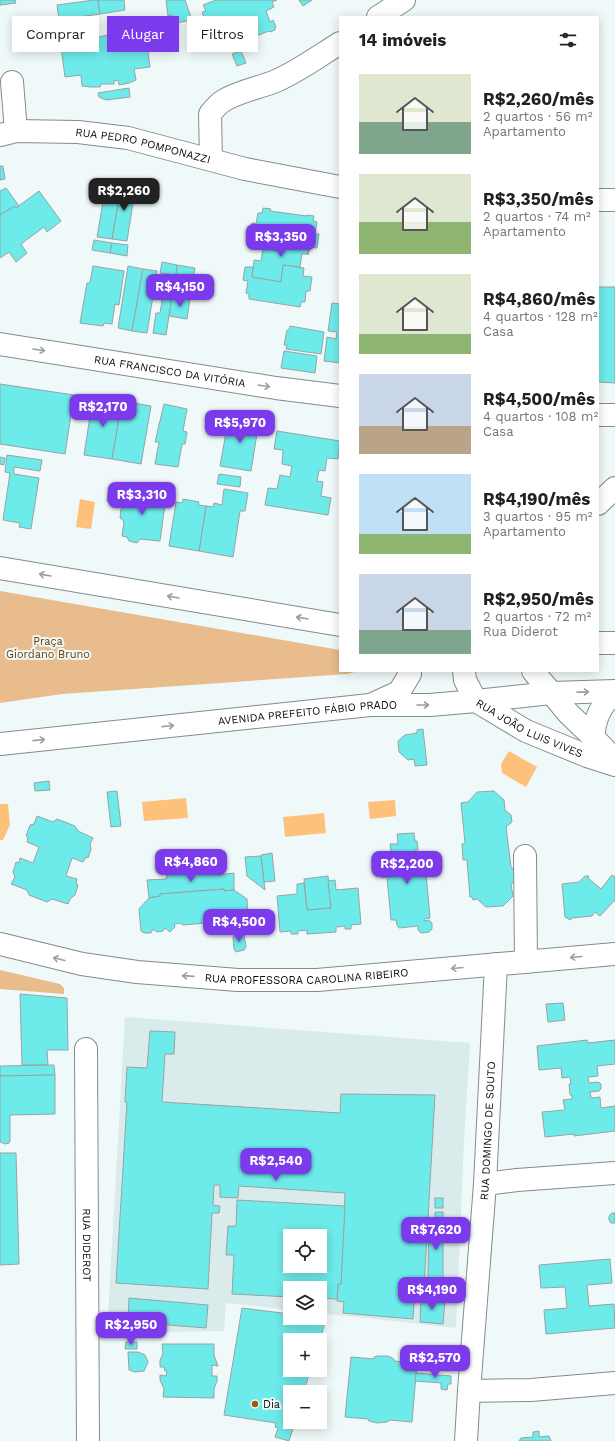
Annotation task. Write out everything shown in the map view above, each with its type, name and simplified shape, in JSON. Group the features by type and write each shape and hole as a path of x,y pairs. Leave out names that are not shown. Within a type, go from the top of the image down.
{"street":[{"path":"380,16 404,0"},
{"name":"RUA PEDRO POMPONAZZI","path":"8,133 78,132 128,138 210,159 210,114 216,107 224,100 275,81 294,72 339,44"},
{"path":"8,133 12,82"},
{"path":"210,159 245,169 339,187"},
{"path":"599,200 615,200"},
{"name":"RUA FRANCISCO DA VITÓRIA","path":"0,344 276,388 339,396"},
{"path":"599,415 615,415"},
{"path":"599,503 615,488"},
{"path":"0,568 339,625"},
{"path":"599,643 615,643"},
{"path":"370,705 399,692 410,672"},
{"name":"RUA JOÃO LUIS VIVES","path":"464,672 465,680 476,701 526,731 587,756 615,765"},
{"name":"RUA JOÃO LUIS VIVES","path":"534,672 568,713 615,760"},
{"name":"AVENIDA PREFEITO FÁBIO PRADO","path":"0,744 370,705 430,704 476,701 551,692 615,692"},
{"name":"RUA JOÃO LUIS VIVES","path":"593,737 594,722 604,705 615,692"},
{"path":"525,856 526,962"},
{"name":"RUA PROFESSORA CAROLINA RIBEIRO","path":"0,944 82,964 137,972 238,980 317,980 615,954"},
{"name":"RUA DOMINGO DE SOUTO","path":"466,1441 485,1184 496,964"},
{"name":"RUA DIDEROT","path":"86,1049 88,1441"},
{"path":"485,1184 517,1180 615,1173"},
{"path":"469,1391 531,1390 615,1383"}],"shaded area":[{"path":"80,499 95,502 91,529 76,527"},
{"path":"509,751 537,767 526,787 502,773 501,764"},
{"path":"186,798 188,818 144,821 142,802"},
{"path":"395,800 396,816 370,819 368,802"},
{"path":"0,804 8,804 10,825 3,840 0,840"},
{"path":"324,813 326,833 285,837 283,817"},
{"path":"125,1017 470,1043 456,1328 327,1314 327,1281 283,1281 283,1309 226,1303 224,1331 107,1333"}],"green space":[{"name":"Praça Giordano Bruno","path":"0,591 339,650 339,672 354,672 347,674 62,694 0,703"},
{"path":"0,970 60,984 64,988 64,994 0,989"}],"building":[{"path":"0,0 15,0 16,3 0,5"},
{"path":"98,0 100,14 86,16 58,16 57,5"},
{"path":"98,0 124,0 125,10 100,14"},
{"path":"185,0 191,16 187,16 187,21 179,22 179,16 168,16 166,1"},
{"path":"216,0 277,0 272,2 274,7 266,11 270,22 273,20 276,27 275,30 258,35 258,16 204,16 202,12 206,11 203,5"},
{"path":"299,0 312,0 303,6"},
{"path":"107,35 107,52 148,52 150,67 134,69 136,80 119,85 118,80 114,81 114,84 101,84 100,87 82,86 81,75 65,77 62,52 99,52 99,37"},
{"path":"241,52 246,63 237,66 232,54"},
{"path":"129,88 130,97 106,100 99,97 98,93"},
{"path":"0,166 3,166 5,179 0,180"},
{"path":"107,179 122,182 112,239 97,237"},
{"path":"122,182 136,184 127,241 112,239"},
{"path":"6,188 19,206 16,208 15,206 0,215 0,191"},
{"path":"39,191 61,221 47,232 44,227 21,244 27,253 16,262 9,252 0,258 0,215 15,206 16,208"},
{"path":"263,208 271,209 270,211 314,216 313,221 317,222 315,234 319,234 317,248 310,247 308,255 310,238 281,234 278,251 257,248 258,239 250,238 252,223 256,224 258,213 262,213"},
{"path":"281,234 310,238 308,254 302,254 300,267 283,265 281,282 252,277 254,260 261,261 263,249 278,251"},
{"path":"94,240 112,243 110,253 92,250"},
{"path":"112,243 128,245 127,256 110,253"},
{"path":"162,262 177,265 176,275 160,273"},
{"path":"177,265 195,268 193,279 176,275"},
{"path":"283,265 304,268 303,276 312,277 310,291 306,291 305,302 301,302 300,307 249,299 249,294 246,293 248,281 243,280 245,267 253,267 252,277 281,282"},
{"path":"93,266 124,271 119,305 115,304 112,324 104,323 103,326 80,323 87,283 90,283"},
{"path":"128,266 143,269 132,331 118,328"},
{"path":"143,269 157,271 147,333 132,331"},
{"path":"599,287 615,287 615,383 599,382"},
{"path":"163,295 172,297 166,335 153,333 156,313 160,313"},
{"path":"172,297 190,299 187,319 169,316"},
{"path":"332,303 339,304 339,363 324,361 327,337 336,339 337,332 328,331"},
{"path":"290,326 324,332 321,354 286,349 287,345 284,345 287,330 289,330"},
{"path":"284,351 317,356 315,373 281,368"},
{"path":"0,384 74,395 65,454 0,444"},
{"path":"93,397 122,401 112,459 84,455"},
{"path":"122,401 151,406 141,464 112,459"},
{"path":"164,404 187,409 183,431 187,432 185,444 182,444 178,467 155,464 159,442 155,442"},
{"path":"229,416 259,421 251,471 220,466"},
{"path":"277,431 339,441 338,459 327,458 325,471 319,470 317,481 323,482 321,496 331,498 328,515 265,505 268,488 277,489 280,475 290,477 292,466 282,464 283,450 274,449"},
{"path":"7,455 42,460 40,471 14,467 14,474 39,478 31,529 19,527 20,523 3,520 10,473 5,472"},
{"path":"0,457 5,458 4,465 0,464"},
{"path":"219,474 241,477 240,487 217,484"},
{"path":"109,488 120,490 117,503 107,501"},
{"path":"224,489 248,493 245,511 240,511 233,557 199,551 206,506 213,507 214,503 222,505"},
{"path":"120,490 166,497 160,541 140,539 137,543 129,541 127,537 122,536 124,521 120,518 121,509 126,506 126,504 117,503"},
{"path":"183,499 199,502 198,505 206,506 199,551 169,546 176,502 182,503"},
{"path":"423,729 427,765 415,766 414,759 408,760 399,752 398,741 405,735 417,733 417,730"},
{"path":"49,781 50,790 35,791 34,783"},
{"path":"117,791 121,826 111,827 107,792"},
{"path":"494,791 504,800 505,810 511,815 512,822 506,827 511,867 516,871 516,878 511,885 513,896 503,906 486,907 477,899 473,900 472,897 470,897 467,860 463,860 462,844 465,843 461,803 468,802 477,792"},
{"path":"37,816 53,822 57,819 75,826 78,831 93,838 90,844 91,849 88,858 86,857 83,862 72,858 66,876 77,879 76,884 78,885 75,895 70,899 68,904 52,899 47,902 29,895 27,890 11,884 15,877 13,872 16,862 19,863 20,858 33,863 39,847 27,842 28,837 26,836 30,825 34,824"},
{"path":"414,833 418,850 415,850 416,863 425,862 430,918 424,919 424,921 429,920 432,923 432,929 429,932 421,933 418,930 418,926 399,928 396,920 391,920 387,877 382,878 381,856 388,855 387,852 391,851 390,844 398,844 397,834"},
{"path":"272,853 275,881 264,882 261,855"},
{"path":"261,856 265,890 247,876 245,857"},
{"path":"197,869 197,873 213,871 217,875 234,873 234,890 224,891 224,889 160,894 160,896 149,898 147,880 166,879 167,875 183,874 183,871"},
{"path":"612,875 615,877 615,900 600,916 595,912 592,916 572,918 570,920 565,917 562,884 579,882 585,876 589,876 588,878 601,889"},
{"path":"328,876 331,908 307,910 304,879"},
{"path":"335,880 336,890 358,888 361,924 351,925 351,929 345,929 345,926 336,927 336,932 307,934 307,930 298,931 298,934 291,934 291,931 280,932 277,896 297,894 297,884 304,883 307,910 331,908 328,881"},
{"path":"224,889 224,891 234,890 247,899 248,921 246,924 239,925 235,922 233,925 228,926 224,923 220,927 214,920 208,920 206,923 183,925 180,923 174,924 175,927 170,932 165,928 163,931 157,932 153,929 151,933 144,933 141,931 139,909 149,898 160,896 160,894"},
{"path":"235,935 244,935 246,947 244,950 236,952 234,949 233,937"},
{"path":"20,994 67,998 68,1050 47,1050 48,1065 22,1065"},
{"path":"563,1003 565,1020 548,1022 546,1004"},
{"path":"150,1031 175,1032 174,1054 165,1054 162,1102 340,1113 341,1094 435,1095 424,1289 415,1288 413,1319 343,1313 344,1302 337,1301 338,1284 341,1284 345,1193 239,1186 238,1198 220,1197 220,1185 214,1185 213,1205 220,1206 219,1213 212,1213 208,1289 116,1283 127,1102 125,1102 127,1067 147,1068"},
{"path":"587,1040 588,1043 615,1040 615,1064 597,1066 598,1076 588,1077 589,1083 598,1082 601,1084 601,1089 599,1091 590,1092 591,1098 600,1097 601,1108 615,1106 615,1131 574,1136 574,1134 545,1137 542,1112 565,1110 563,1100 572,1099 572,1095 570,1095 570,1077 562,1078 561,1068 539,1070 537,1046"},
{"path":"54,1065 55,1075 0,1076 0,1066"},
{"path":"55,1075 55,1114 10,1115 10,1141 9,1143 5,1144 0,1142 0,1076"},
{"path":"0,1153 16,1153 19,1264 0,1265"},
{"path":"435,1198 443,1198 443,1208 435,1208"},
{"path":"237,1200 345,1206 341,1284 338,1284 337,1299 327,1298 327,1281 283,1281 283,1297 232,1294 234,1255 226,1255 228,1226 236,1226"},
{"path":"435,1212 443,1212 443,1291 433,1290 433,1279 428,1278 429,1219 435,1219"},
{"path":"612,1213 615,1213 615,1223 611,1223 609,1220 609,1216"},
{"path":"610,1259 612,1283 587,1285 589,1306 614,1304 615,1328 546,1334 544,1310 567,1308 565,1287 541,1288 539,1265"},
{"path":"129,1298 208,1305 206,1328 128,1320"},
{"path":"421,1299 445,1301 443,1324 420,1322"},
{"path":"242,1308 283,1313 283,1325 324,1325 322,1333 283,1333 283,1377 308,1377 306,1385 283,1385 283,1429 293,1429 289,1441 275,1437 278,1428 275,1427 276,1423 224,1415"},
{"path":"126,1342 137,1342 137,1349 125,1349"},
{"path":"162,1344 214,1344 214,1355 218,1366 212,1365 212,1376 217,1376 214,1389 214,1398 163,1397 164,1389 160,1380 160,1375 166,1376 167,1371 165,1371 164,1367 160,1367 160,1360 163,1354"},
{"path":"128,1352 138,1352 145,1355 148,1362 144,1371 135,1372 129,1370"},
{"path":"388,1356 394,1359 394,1361 417,1363 412,1422 390,1420 387,1422 377,1423 369,1421 368,1419 345,1417 351,1357 374,1359 374,1357"},
{"path":"416,1373 451,1376 451,1384 448,1384 447,1390 441,1389 441,1383 415,1381"},
{"path":"539,1431 539,1437 549,1436 551,1441 519,1441 521,1438 533,1437 533,1432"}],"place":[{"name":"Dia","path":"255,1404"}]}
